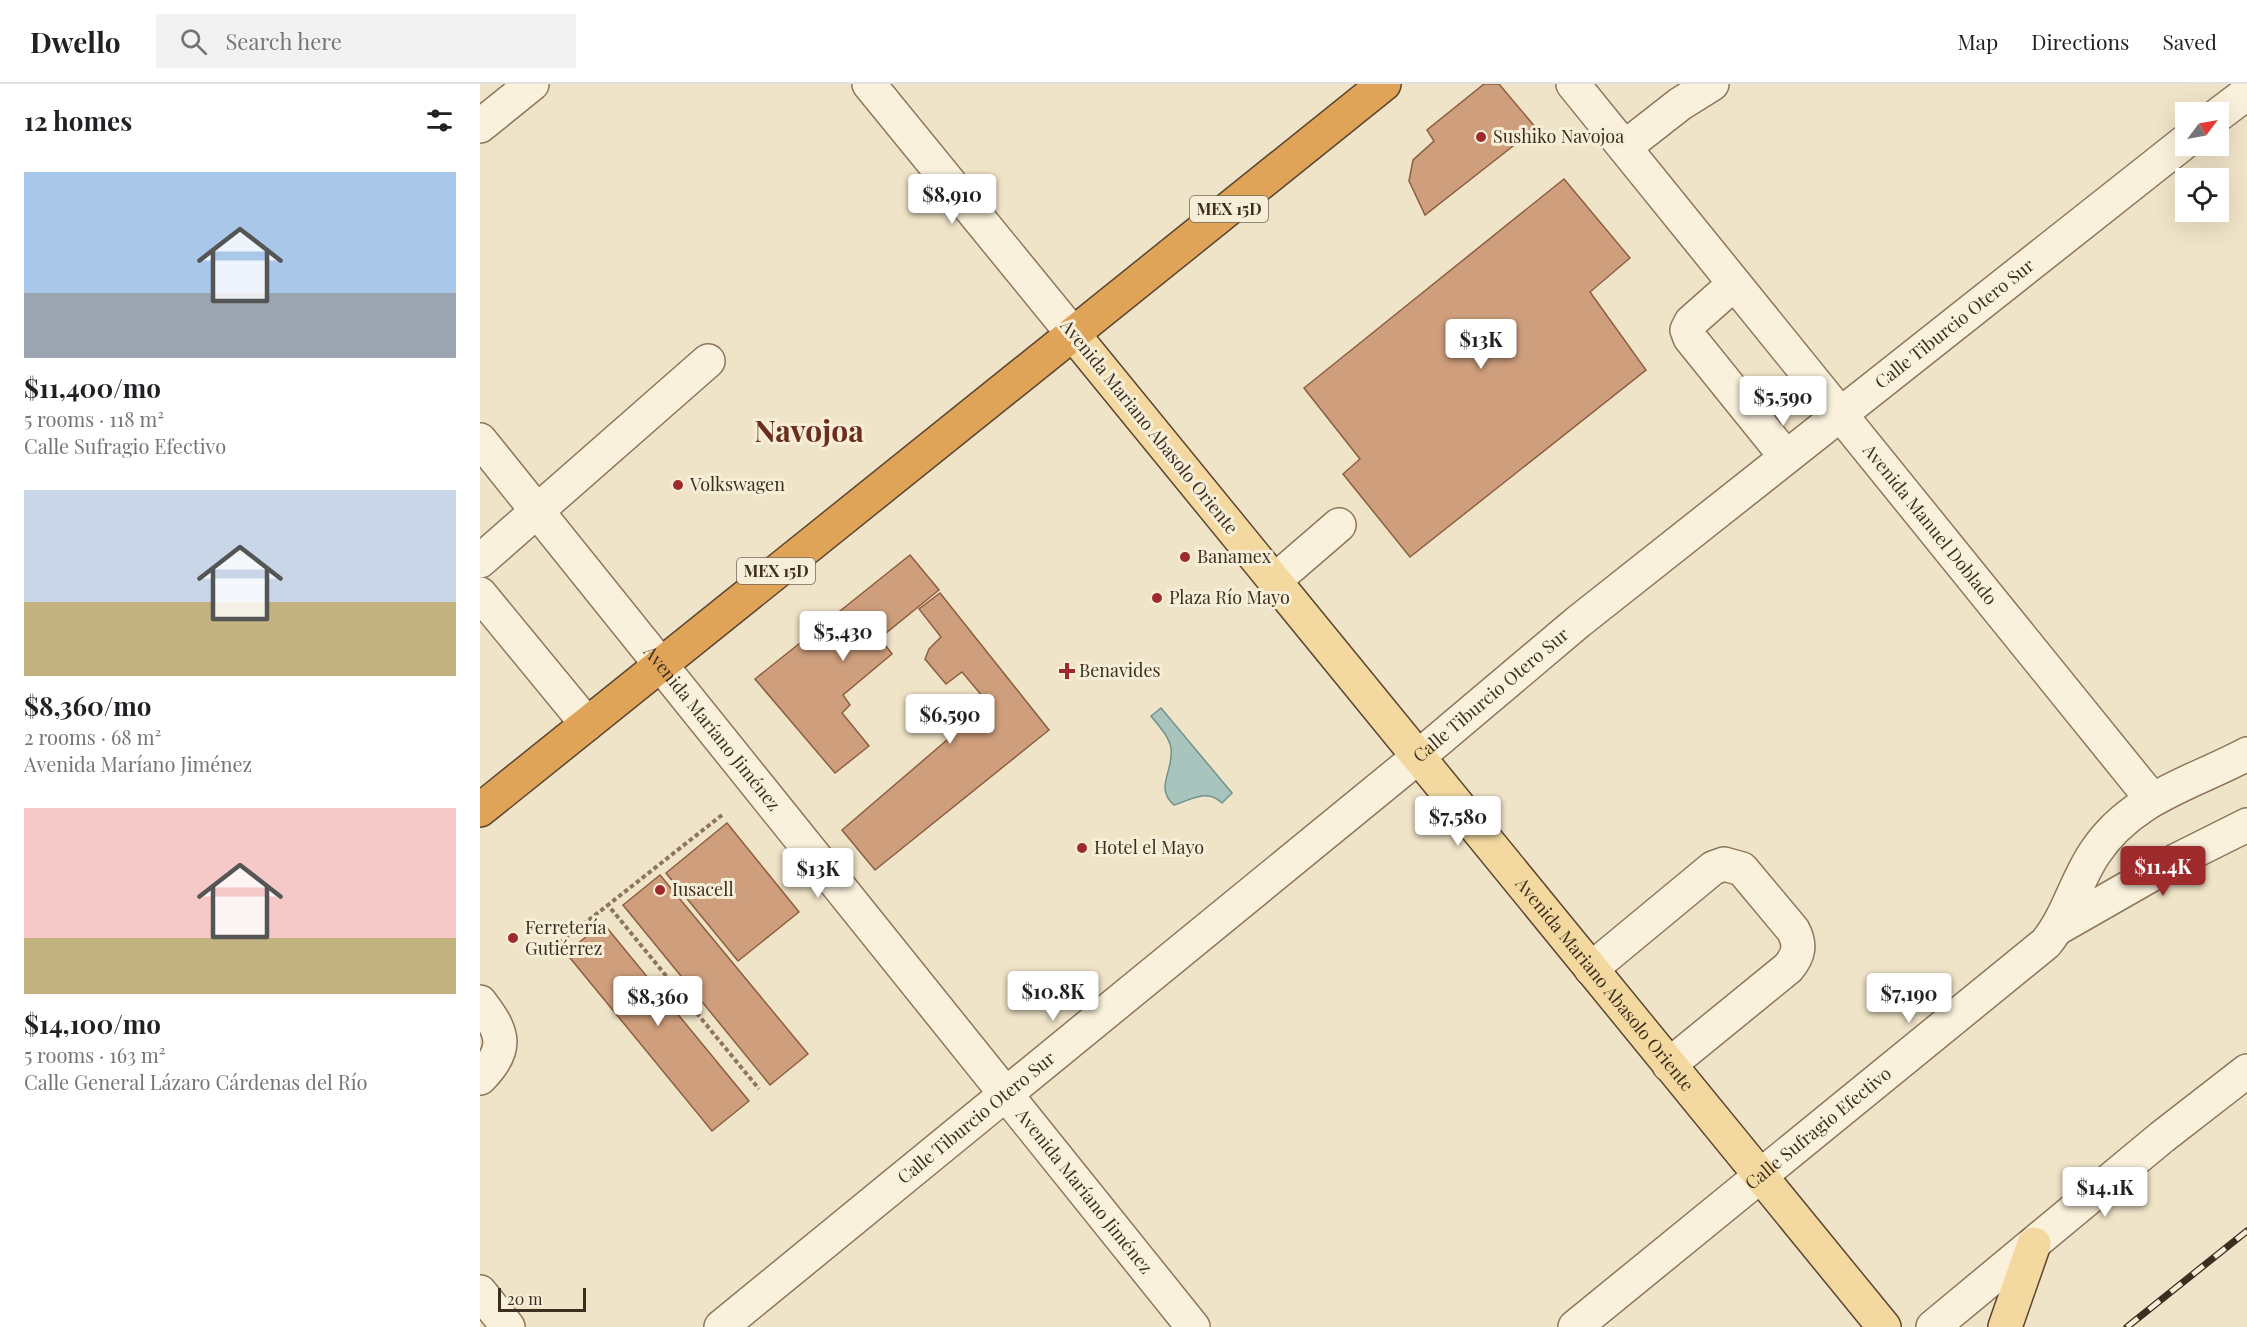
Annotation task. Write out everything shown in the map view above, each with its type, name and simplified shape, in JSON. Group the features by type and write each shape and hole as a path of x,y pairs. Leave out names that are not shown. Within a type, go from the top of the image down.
{"highway":[{"name":"MEX 15D","path":"480,810 1384,84"}],"main road":[{"name":"Avenida Mariano Abasolo Oriente","path":"1073,334 1884,1327"},
{"path":"2005,1327 2034,1244"}],"street":[{"path":"480,126 532,84"},
{"name":"Avenida Mariano Abasolo Oriente","path":"869,84 1073,334"},
{"name":"Avenida Manuel Doblado","path":"1573,84 2151,798"},
{"path":"1625,147 1680,104 1712,84"},
{"path":"2229,107 2247,93"},
{"name":"Calle Tiburcio Otero Sur","path":"721,1327 1418,757 1578,622 2175,150"},
{"path":"1734,284 1691,321 1687,330 1689,338 1786,457"},
{"path":"480,561 708,362"},
{"name":"Avenida Maríano Jiménez","path":"480,440 1193,1327"},
{"path":"1274,581 1339,525"},
{"path":"480,594 586,724"},
{"name":"Calle Sufragio Efectivo","path":"1575,1327 2033,955 2058,928 2096,851 2115,828 2151,798 2247,754"},
{"name":"Calle Sufragio Efectivo","path":"2058,928 2176,860 2247,825"},
{"path":"1591,969 1713,868 1724,864 1742,869 1793,930 1798,939 1798,950 1788,968 1669,1065"},
{"path":"480,1002 494,1020 500,1035 501,1048 494,1064 480,1078"},
{"path":"1933,1327 2162,1137 2247,1071"},
{"path":"480,1292 508,1327"}],"path":[{"path":"559,943 722,815"},
{"path":"608,905 759,1089"}],"water":[{"path":"1161,708 1232,793 1222,803 1211,796 1205,796 1174,805 1168,798 1165,785 1171,748 1166,735 1151,716"}],"building":[{"path":"1484,84 1499,84 1536,128 1425,215 1409,181 1413,160 1434,141 1427,130"},
{"path":"1564,179 1630,258 1590,292 1646,370 1410,557 1343,474 1360,459 1304,388"},
{"path":"910,555 939,590 880,638 892,654 843,695 850,705 842,713 869,746 835,773 755,679"},
{"path":"940,593 1049,730 875,870 842,830 989,704 962,672 946,684 925,659 929,649 941,637 919,609"},
{"path":"727,823 799,912 738,961 666,873"},
{"path":"660,875 808,1054 770,1085 623,905"},
{"path":"603,923 749,1101 712,1131 566,953"}],"railway":[{"path":"2127,1327 2247,1231"}],"place":[{"name":"Sushiko Navojoa","path":"1481,137"},
{"name":"Volkswagen","path":"678,485"},
{"name":"Banamex","path":"1185,557"},
{"name":"Plaza Río Mayo","path":"1157,598"},
{"name":"Benavides","path":"1067,671"},
{"name":"Hotel el Mayo","path":"1082,848"},
{"name":"Iusacell","path":"660,890"},
{"name":"Ferretería Gutiérrez","path":"513,938"}],"district":[{"name":"Navojoa","path":"809,432"}]}
